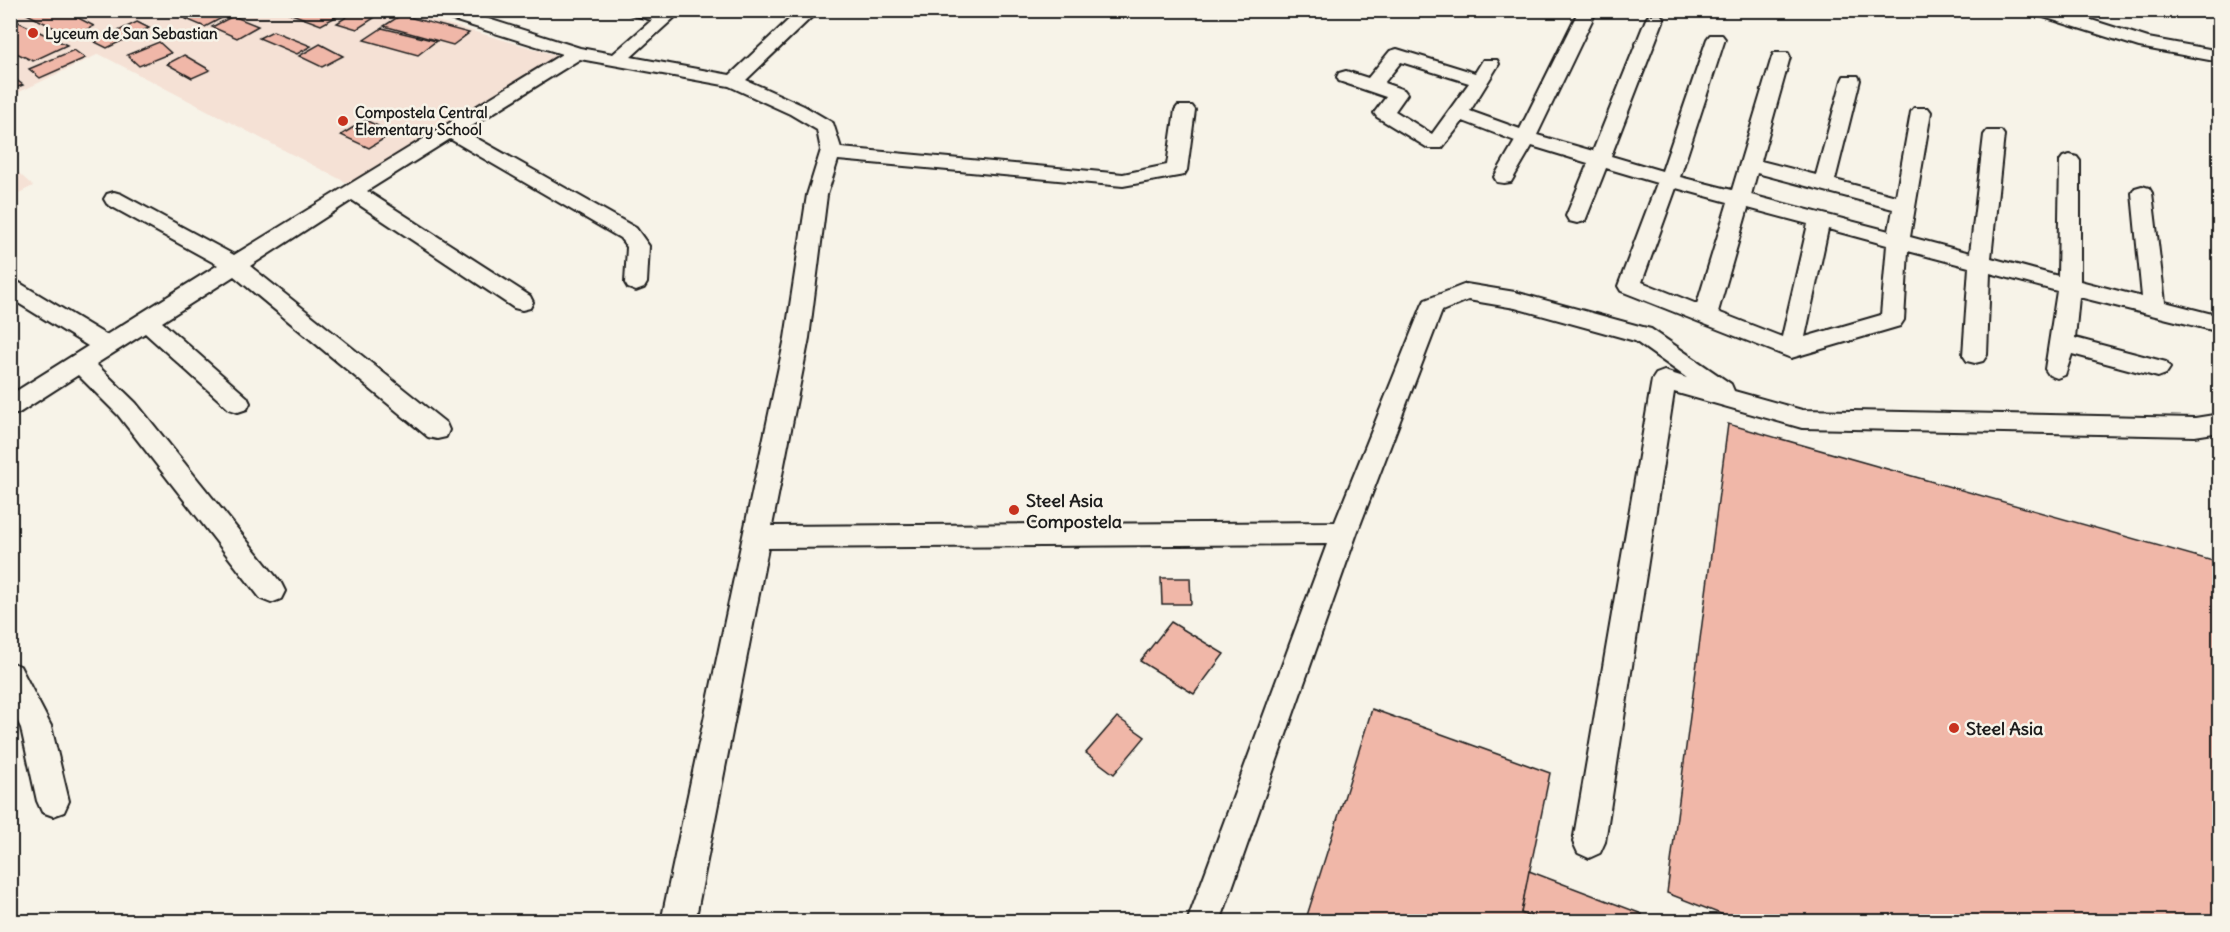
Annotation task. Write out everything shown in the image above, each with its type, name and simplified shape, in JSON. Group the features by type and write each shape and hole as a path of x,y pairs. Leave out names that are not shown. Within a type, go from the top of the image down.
{"street":[{"path":"440,10 577,53 734,81 797,110 826,127 830,153 817,195 797,338 678,921"},
{"path":"618,59 665,18 636,10"},
{"path":"734,81 810,10"},
{"path":"1504,177 1526,138 1588,10"},
{"path":"2040,10 2145,43 2220,57"},
{"path":"1577,216 1654,19"},
{"path":"1716,39 1669,180 1629,286 1791,350 1892,320 1898,241 1922,112"},
{"path":"10,407 352,191 577,53"},
{"path":"1346,77 1372,86 1397,94 1384,113 1435,144 1459,113 1485,72 1397,55 1372,86"},
{"path":"1705,317 1781,57"},
{"path":"1824,184 1851,80"},
{"path":"830,153 1123,180 1177,170 1185,110"},
{"path":"1459,113 1526,138 1669,180 2220,324"},
{"path":"450,131 628,233 638,246 636,283"},
{"path":"1975,355 1980,261 1994,135"},
{"path":"2057,369 2063,344 2068,286 2070,160"},
{"path":"1750,165 1905,206"},
{"path":"352,191 522,302"},
{"path":"2142,193 2154,306"},
{"path":"114,199 235,265 437,430"},
{"path":"1791,350 1820,219"},
{"path":"10,287 106,346"},
{"path":"1203,921 1344,532 1433,306 1466,292 1515,300 1643,335 1736,400"},
{"path":"147,321 238,403"},
{"path":"2063,344 2158,368"},
{"path":"80,363 127,409 271,591"},
{"path":"1589,842 1664,380 1802,419 2195,427 2220,423"},
{"path":"756,537 1344,532"},
{"path":"10,675 36,726 53,801"}],"shaded area":[{"name":"Compostela Central Elementary School","path":"11,11 402,11 560,56 355,187 99,54 11,96"},
{"path":"11,166 33,186 11,197"}],"building":[{"path":"19,10 63,10 94,26 72,37"},
{"path":"201,10 225,10 231,13 205,27 186,19"},
{"path":"293,10 341,10 345,12 321,25 289,13"},
{"path":"354,12 374,18 357,29 337,23"},
{"path":"401,15 469,33 453,45 384,26"},
{"path":"233,16 258,26 237,38 212,27"},
{"path":"10,18 67,45 33,61 10,50"},
{"path":"137,22 149,28 107,48 95,42"},
{"path":"382,28 436,41 418,55 364,40"},
{"path":"273,31 311,46 297,54 259,38"},
{"path":"159,42 171,53 139,66 127,55"},
{"path":"320,44 343,56 322,67 299,56"},
{"path":"74,50 85,58 40,78 29,69"},
{"path":"184,55 210,70 192,78 167,64"},
{"path":"10,75 23,85 10,90"},
{"path":"365,120 393,133 369,148 341,135"},
{"name":"Steel Asia","path":"1728,424 2220,563 2220,922 1741,922 1667,893"},
{"path":"1161,578 1190,578 1191,604 1162,604"},
{"path":"1171,622 1224,654 1194,694 1140,661"},
{"path":"1372,709 1550,773 1521,913 1543,922 1305,922"},
{"path":"1117,717 1145,737 1114,774 1086,753"},
{"path":"1529,871 1642,914 1641,922 1543,922 1521,913"}],"place":[{"name":"Lyceum de San Sebastian","path":"33,33"},
{"name":"Compostela Central Elementary School","path":"343,121"},
{"name":"Steel Asia Compostela","path":"1014,510"},
{"name":"Steel Asia","path":"1954,728"}]}
